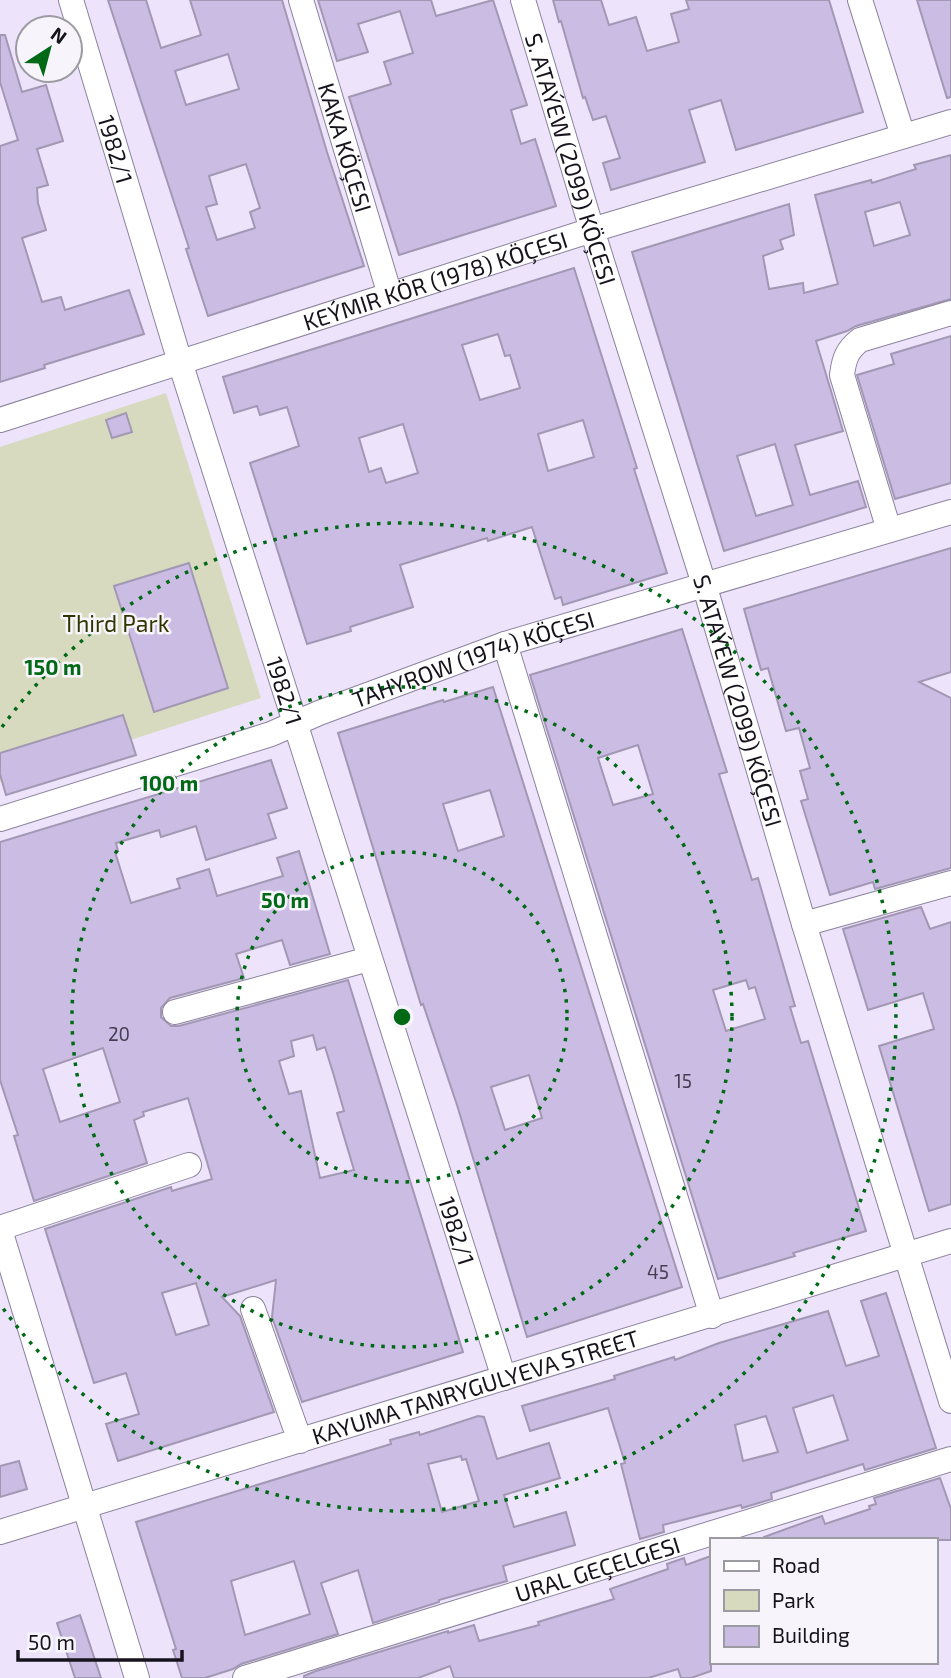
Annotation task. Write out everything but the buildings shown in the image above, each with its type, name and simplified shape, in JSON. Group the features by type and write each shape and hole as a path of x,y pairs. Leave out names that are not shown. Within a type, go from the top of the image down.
{"street":[{"name":"1982/1","path":"71,0 180,362 504,1378"},
{"name":"KAKA KÖÇESI","path":"301,0 390,295"},
{"name":"S. ATAÝEW (2099) KÖÇESI","path":"523,0 592,230 704,584 804,924 951,1401"},
{"path":"860,0 903,136"},
{"name":"KEÝMIR KÖR (1978) KÖÇESI","path":"0,419 592,230 951,122"},
{"path":"889,530 842,375 844,359 850,348 860,340 951,313"},
{"name":"TAHYROW (1974) KÖÇESI","path":"0,819 271,734 319,713 506,644 951,512"},
{"path":"506,644 712,1316"},
{"path":"804,924 951,883"},
{"path":"175,1012 369,960"},
{"path":"137,1678 0,1229 189,1165"},
{"name":"KAYUMA TANRYGULYEVA STREET","path":"0,1532 951,1241"},
{"path":"253,1309 300,1441"},
{"name":"URAL GEÇELGESI","path":"245,1678 951,1459"}],"green space":[{"name":"Third Park","path":"166,393 261,698 0,782 0,447"}]}
